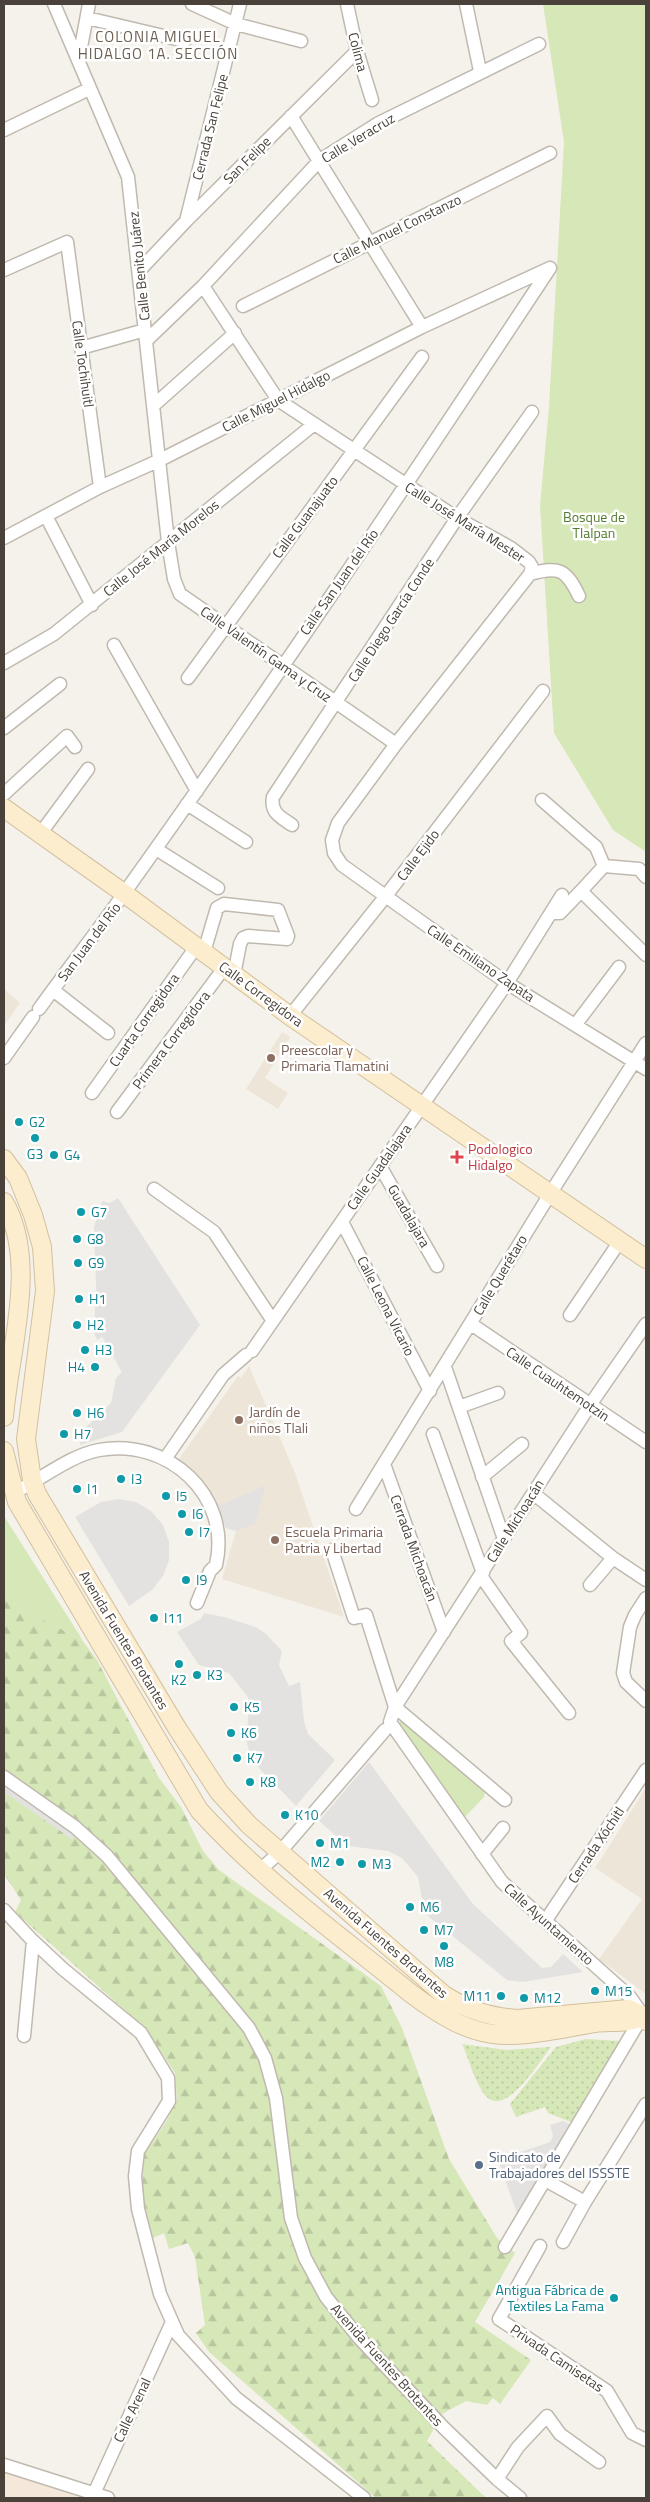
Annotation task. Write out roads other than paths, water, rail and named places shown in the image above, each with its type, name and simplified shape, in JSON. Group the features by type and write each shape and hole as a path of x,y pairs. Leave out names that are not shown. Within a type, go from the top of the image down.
{"street":[{"name":"Calle Benito Juárez","path":"54,4 128,177 168,542"},
{"path":"77,58 89,4"},
{"path":"192,4 236,24 301,41"},
{"name":"Cerrada San Felipe","path":"186,221 240,4"},
{"name":"Colima","path":"347,4 357,51 372,100"},
{"path":"466,4 480,71"},
{"path":"87,18 185,41"},
{"name":"Calle Veracruz","path":"146,335 202,286 320,160 377,124 480,71 539,44"},
{"name":"San Felipe","path":"139,272 186,221 357,51"},
{"path":"4,130 89,89"},
{"path":"291,116 422,327"},
{"name":"Calle Manuel Constanzo","path":"243,306 550,153"},
{"name":"Calle Tochihuitl","path":"4,270 67,242 100,487"},
{"name":"Calle Miguel Hidalgo","path":"4,538 100,487 160,460 422,327 550,268"},
{"name":"Calle San Juan del Río","path":"125,894 406,485 550,268"},
{"name":"Calle José María Mester","path":"202,286 278,400 313,425 457,518 511,548 529,562 532,567 530,574 396,744 338,823 332,840"},
{"path":"154,406 235,333"},
{"path":"81,348 146,335"},
{"name":"Calle Guanajuato","path":"188,678 422,357"},
{"name":"Calle Diego García Conde","path":"292,825 275,813 271,805 272,797 457,518 532,412"},
{"name":"Calle José María Morelos","path":"4,663 54,634 92,605 313,425"},
{"path":"46,516 92,605"},
{"name":"Calle Valentín Gama y Cruz","path":"168,542 174,579 180,594 396,744"},
{"path":"530,574 544,570 563,572 570,578 579,596"},
{"path":"114,645 196,790"},
{"path":"4,728 60,684"},
{"name":"Calle Ejido","path":"290,1016 385,897 543,691"},
{"path":"4,794 67,736 75,747"},
{"path":"40,834 88,769"},
{"path":"542,800 596,847 604,866"},
{"path":"187,804 246,842"},
{"name":"Calle Corregidora","path":"4,808 125,894 290,1016 421,1107 646,1258"},
{"name":"Calle Emiliano Zapata","path":"332,840 334,853 342,865 385,897 507,983 646,1069"},
{"path":"156,849 218,888"},
{"path":"604,866 639,870 646,877"},
{"path":"551,913 560,913 604,866"},
{"path":"581,891 646,954"},
{"name":"San Juan del Río","path":"4,1058 52,990 125,894"},
{"name":"Calle Guadalajara","path":"165,1459 223,1375 249,1353 273,1321 507,983 562,895"},
{"name":"Cuarta Corregidora","path":"92,1093 200,949 217,908 224,904 278,910 288,936 287,939 248,936 243,938 229,971"},
{"path":"576,1024 619,967"},
{"name":"Primera Corregidora","path":"117,1112 229,971"},
{"name":"San Juan del Río","path":"52,990 108,1033"},
{"name":"Calle Querétaro","path":"356,1509 550,1194 646,1043"},
{"name":"Avenida Fuentes Brotantes","path":"4,1159 18,1178 33,1215 42,1247 45,1292 26,1439 33,1484 62,1538 204,1772 233,1810 436,1988 463,2007 498,2018 517,2019 620,2009 629,2009 645,2016"},
{"name":"Guadalajara","path":"380,1166 438,1266"},
{"path":"154,1189 214,1232 273,1321"},
{"path":"4,1202 10,1212 16,1236 20,1285 4,1417"},
{"name":"Calle Leona Vicario","path":"342,1222 430,1391"},
{"path":"570,1315 620,1241"},
{"name":"Calle Cuauhtemotzin","path":"471,1324 646,1442"},
{"name":"Calle Michoacán","path":"260,1870 280,1852 387,1726 395,1707 590,1405 646,1324"},
{"path":"445,1367 504,1539"},
{"path":"459,1407 498,1393"},
{"path":"433,1434 482,1575 521,1633 511,1641 569,1713"},
{"path":"482,1477 522,1444"},
{"path":"13,1493 33,1484 74,1460 99,1450 137,1450 165,1459 200,1487 209,1502 218,1524 220,1542 216,1565 210,1571 197,1603"},
{"name":"Avenida Fuentes Brotantes","path":"4,1451 13,1493 76,1606 199,1810 218,1831 260,1870 424,2003 460,2026 478,2032 507,2036 597,2023 630,2021 645,2016"},
{"name":"Cerrada Michoacán","path":"384,1464 444,1632"},
{"path":"533,1493 613,1558 646,1580"},
{"path":"332,1550 354,1618 366,1615 395,1707 505,1800"},
{"path":"590,1585 613,1558"},
{"path":"646,1598 630,1627 623,1673 626,1682 646,1701"},
{"name":"Calle Ayuntamiento","path":"387,1726 502,1882 630,1998 645,2016"},
{"name":"Cerrada Xóchitl","path":"546,1920 646,1770"},
{"name":"Avenida Fuentes Brotantes","path":"4,1777 75,1827 107,1856 249,2028 266,2058 276,2098 291,2218 305,2258 326,2297 360,2339 444,2428 497,2479 520,2498"},
{"path":"482,1854 503,1828"},
{"path":"4,1910 33,1941 142,2033 168,2078 169,2101 138,2151 135,2176 140,2219 160,2294 178,2335 236,2398 364,2498"},
{"path":"24,2036 33,1941"},
{"path":"424,2003 436,1988"},
{"path":"505,2247 645,2016"},
{"path":"563,2242 585,2202 646,2104"},
{"path":"546,2180 585,2202"},
{"name":"Privada Camisetas","path":"540,2246 499,2319 607,2391 632,2433 646,2440"},
{"name":"Calle Arenal","path":"93,2496 172,2322"},
{"path":"497,2479 518,2447 547,2416 560,2434 598,2462"},
{"path":"4,2465 93,2496 108,2498"}],"place":[{"name":"Preescolar y Primaria Tlamatini","path":"271,1058"},
{"name":"G2","path":"19,1122"},
{"name":"G3","path":"35,1138"},
{"name":"G4","path":"54,1155"},
{"name":"Podologico Hidalgo","path":"457,1157"},
{"name":"G7","path":"81,1212"},
{"name":"G8","path":"77,1239"},
{"name":"G9","path":"78,1263"},
{"name":"H1","path":"79,1299"},
{"name":"H2","path":"77,1325"},
{"name":"H3","path":"85,1350"},
{"name":"H4","path":"95,1367"},
{"name":"H6","path":"77,1413"},
{"name":"Jardín de niños Tlali","path":"239,1420"},
{"name":"H7","path":"64,1434"},
{"name":"I3","path":"121,1479"},
{"name":"I1","path":"77,1489"},
{"name":"I5","path":"166,1496"},
{"name":"I6","path":"182,1514"},
{"name":"I7","path":"189,1532"},
{"name":"Escuela Primaria Patria y Libertad","path":"275,1540"},
{"name":"I9","path":"186,1580"},
{"name":"I11","path":"154,1618"},
{"name":"K2","path":"179,1664"},
{"name":"K3","path":"197,1675"},
{"name":"K5","path":"234,1707"},
{"name":"K6","path":"231,1733"},
{"name":"K7","path":"237,1758"},
{"name":"K8","path":"250,1782"},
{"name":"K10","path":"285,1815"},
{"name":"M1","path":"320,1843"},
{"name":"M2","path":"340,1862"},
{"name":"M3","path":"362,1864"},
{"name":"M6","path":"410,1907"},
{"name":"M7","path":"424,1930"},
{"name":"M8","path":"444,1946"},
{"name":"M15","path":"595,1991"},
{"name":"M11","path":"501,1996"},
{"name":"M12","path":"524,1998"},
{"name":"Sindicato de Trabajadores del ISSSTE","path":"479,2165"},
{"name":"Antigua Fábrica de Textiles La Fama","path":"614,2298"}],"district":[{"name":"COLONIA MIGUEL HIDALGO 1A. SECCIÓN","path":"158,46"}],"park label":[{"name":"Bosque de Tlalpan","path":"594,526"}]}
